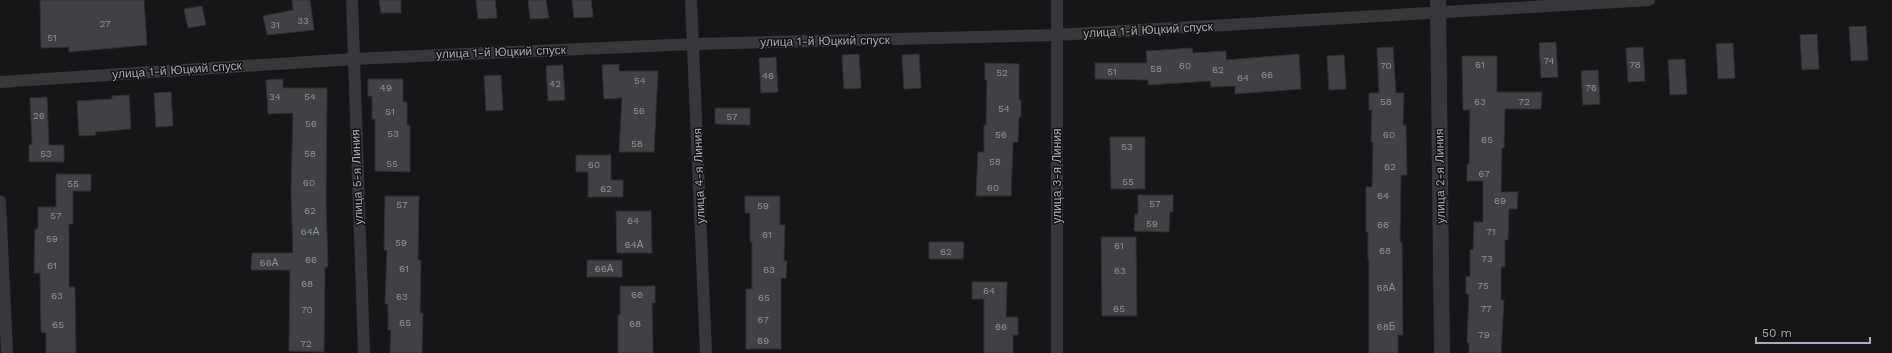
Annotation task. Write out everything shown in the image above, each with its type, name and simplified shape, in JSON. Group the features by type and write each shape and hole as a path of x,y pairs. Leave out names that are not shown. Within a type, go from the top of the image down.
{"street":[{"name":"улица 5-я Линия","path":"352,0 364,353"},
{"name":"улица 4-я Линия","path":"691,0 706,353"},
{"name":"улица 3-я Линия","path":"1057,0 1057,353"},
{"name":"улица 1-й Юцкий спуск","path":"0,82 353,59 694,44 1056,35 1438,7 1649,0"},
{"name":"улица 2-я Линия","path":"1438,7 1442,353"},
{"path":"0,201 7,353"}],"building":[{"path":"40,0 144,0 147,45 69,52 69,47 41,48"},
{"path":"292,0 310,0 314,30 267,35 263,16 293,10"},
{"path":"379,0 401,0 401,13 381,13"},
{"path":"476,0 495,0 497,18 478,19"},
{"path":"528,0 546,0 549,18 530,19"},
{"path":"572,0 591,0 593,17 574,18"},
{"path":"202,6 206,25 188,28 184,9"},
{"path":"1866,26 1868,60 1851,61 1849,27"},
{"path":"1817,34 1819,69 1802,70 1800,35"},
{"path":"1556,42 1558,77 1541,78 1539,43"},
{"path":"1733,43 1735,78 1718,79 1716,44"},
{"path":"1393,47 1396,93 1404,93 1403,125 1406,125 1407,175 1401,175 1400,242 1402,242 1403,335 1398,335 1398,353 1369,353 1369,259 1368,232 1366,232 1366,187 1372,187 1373,142 1371,142 1372,110 1369,110 1369,93 1379,93 1377,48"},
{"path":"1643,47 1645,81 1628,82 1626,48"},
{"path":"1192,48 1193,53 1226,51 1226,60 1299,54 1301,89 1235,94 1235,86 1211,87 1210,81 1148,85 1148,80 1095,79 1095,63 1147,63 1146,51"},
{"path":"859,54 861,88 844,89 842,55"},
{"path":"919,54 921,88 904,89 902,55"},
{"path":"1344,55 1346,89 1329,90 1327,56"},
{"path":"1462,56 1497,56 1497,92 1542,92 1541,109 1505,109 1501,192 1518,192 1517,209 1509,209 1508,240 1505,240 1505,267 1501,267 1501,300 1504,300 1501,353 1469,353 1469,343 1467,343 1469,294 1466,294 1466,276 1470,277 1470,250 1473,250 1474,222 1483,222 1483,181 1467,181 1467,164 1469,164 1470,110 1463,110"},
{"path":"776,57 778,92 761,93 759,58"},
{"path":"1685,59 1687,94 1670,95 1668,60"},
{"path":"985,63 1019,64 1019,100 1021,100 1021,117 1019,117 1018,142 1013,142 1011,196 976,196 978,152 984,152 984,125 986,125 987,80 985,80"},
{"path":"619,64 619,71 658,71 654,152 619,152 622,98 604,99 602,65"},
{"path":"563,65 565,100 548,101 546,66"},
{"path":"1598,70 1600,104 1583,105 1581,71"},
{"path":"501,75 503,110 486,111 484,76"},
{"path":"283,79 283,88 327,88 326,201 328,267 325,267 324,352 289,351 290,270 251,270 252,253 293,253 291,191 293,113 268,114 266,80"},
{"path":"368,79 403,79 403,102 407,102 407,125 410,125 410,172 375,171 375,119 372,119 372,96 368,96"},
{"path":"171,92 173,126 156,127 154,93"},
{"path":"129,95 131,129 95,132 96,135 79,136 77,101 112,99 112,96"},
{"path":"47,97 49,145 64,145 64,162 29,162 29,145 32,145 30,98"},
{"path":"715,108 750,108 750,125 715,124"},
{"path":"1110,137 1145,137 1145,189 1111,189"},
{"path":"576,155 611,155 611,180 623,180 623,197 588,197 588,172 576,172"},
{"path":"56,174 91,174 91,191 73,191 73,224 69,224 69,287 75,287 76,353 46,353 46,333 41,332 40,273 34,273 35,229 38,229 38,207 56,207"},
{"path":"1138,195 1173,195 1173,212 1170,212 1169,232 1134,231 1135,214 1138,214"},
{"path":"385,196 419,196 418,260 421,260 420,313 423,313 422,353 390,353 391,330 388,330 388,304 385,304 387,250 384,250"},
{"path":"745,196 780,196 780,225 785,225 784,261 787,261 786,278 781,278 781,349 746,349 746,289 752,289 752,242 750,242 750,213 745,213"},
{"path":"616,211 651,211 652,253 617,253"},
{"path":"1101,237 1136,237 1137,316 1102,316"},
{"path":"929,242 964,242 963,259 929,259"},
{"path":"587,260 622,260 622,277 587,277"},
{"path":"972,282 1007,282 1006,317 1018,317 1018,335 1013,335 1013,353 984,353 984,299 972,299"},
{"path":"620,286 655,286 655,303 652,303 653,353 618,353"}]}
